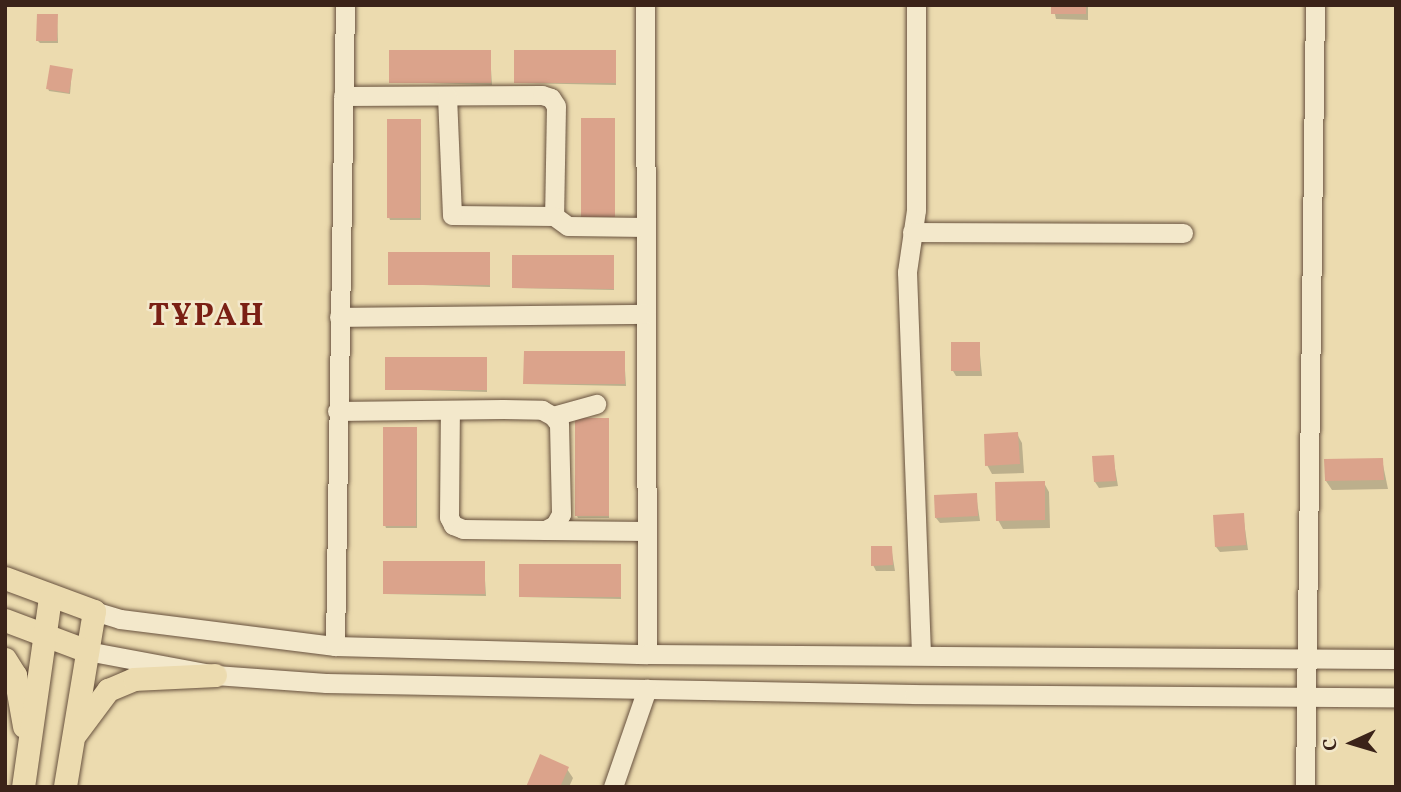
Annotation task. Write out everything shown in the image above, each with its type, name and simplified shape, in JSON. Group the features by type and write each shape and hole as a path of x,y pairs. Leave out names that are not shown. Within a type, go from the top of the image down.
{"main road":[{"path":"5,578 50,598 94,611 65,787"},
{"path":"24,779 50,598"},
{"path":"5,620 46,638 87,651"},
{"path":"5,659 22,700 24,779"},
{"path":"71,742 108,690 134,679 215,676"}],"street":[{"path":"335,646 345,5"},
{"path":"645,5 648,654"},
{"path":"916,5 912,232 907,272 921,654"},
{"path":"1305,787 1304,658 1315,5"},
{"path":"343,96 551,98 556,106 554,216"},
{"path":"447,96 452,215 554,216 568,226 646,227"},
{"path":"912,232 1183,233"},
{"path":"339,317 646,314"},
{"path":"553,416 596,404"},
{"path":"450,410 449,517 453,525 463,530 647,531"},
{"path":"337,411 542,410 553,416 559,425 561,514 545,530"},
{"path":"94,611 120,619 335,646 648,654 1396,659"},
{"path":"87,651 215,676 327,683 647,689 1396,696"},
{"path":"613,787 647,689"},
{"path":"1268,695 1293,711 1304,732"},
{"path":"1304,732 1321,705 1338,696"}],"building":[{"path":"1051,5 1086,5 1086,14 1051,14"},
{"path":"37,14 58,14 57,41 36,41"},
{"path":"389,50 491,50 491,83 389,83"},
{"path":"514,50 616,50 616,83 514,83"},
{"path":"50,65 73,69 69,93 46,89"},
{"path":"581,118 615,118 615,217 581,217"},
{"path":"387,119 421,119 420,218 387,218"},
{"path":"388,252 490,252 490,285 388,285"},
{"path":"512,255 614,255 614,289 512,288"},
{"path":"951,342 980,342 980,371 951,371"},
{"path":"524,351 625,351 625,384 523,384"},
{"path":"385,357 487,357 487,390 385,390"},
{"path":"575,418 609,418 609,516 575,516"},
{"path":"383,427 417,427 416,526 383,526"},
{"path":"1018,432 1020,464 985,466 984,434"},
{"path":"1114,455 1116,481 1094,482 1092,456"},
{"path":"1383,458 1384,480 1325,481 1324,459"},
{"path":"1045,481 1045,520 996,521 995,482"},
{"path":"977,493 978,516 935,518 934,495"},
{"path":"1244,513 1246,545 1215,547 1213,515"},
{"path":"871,546 892,546 893,565 871,566"},
{"path":"383,561 485,561 485,594 383,594"},
{"path":"519,564 621,564 621,597 519,597"},
{"path":"540,754 569,767 560,787 526,787"}],"district":[{"name":"ТҰРАН","path":"207,317"}]}
